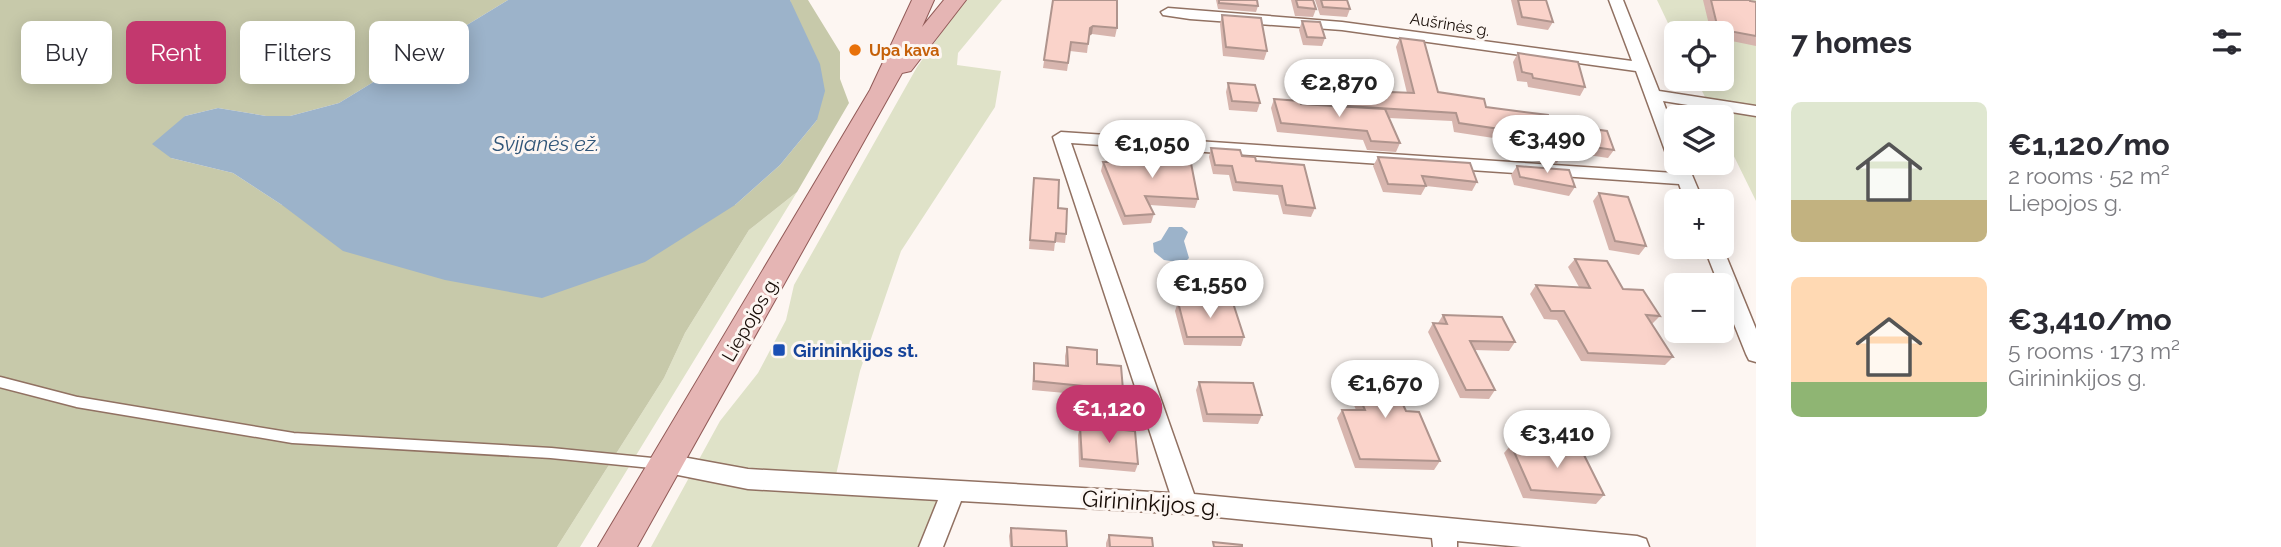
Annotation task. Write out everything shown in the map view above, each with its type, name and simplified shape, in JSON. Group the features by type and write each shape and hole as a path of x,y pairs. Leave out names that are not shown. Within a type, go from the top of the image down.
{"main road":[{"name":"Liepojos g.","path":"617,547 882,90 923,0"},
{"name":"Liepojos g.","path":"882,90 955,0"}],"street":[{"path":"1616,0 1664,124"},
{"name":"Aušrinės g.","path":"1168,12 1208,18 1341,26 1553,58 1642,67"},
{"path":"1653,95 1756,111"},
{"path":"1186,504 1061,137 1664,170"},
{"path":"1718,259 1756,354"},
{"name":"Girininkijos g.","path":"666,464 748,479 953,493 1186,504 1445,538 1637,547"},
{"path":"931,547 953,493"}],"lane":[{"path":"0,382 77,402 293,438 551,453 666,464"}],"green space":[{"path":"0,0 508,0 469,24 469,21 369,21 370,84 339,103 290,116 266,116 218,108 185,116 171,158 233,173 282,205 735,205 780,165 817,120 790,0 808,0 840,52 840,79 849,103 797,192 749,230 685,333 664,378 557,547 0,547"},
{"path":"965,0 1002,0 958,53 957,65 1001,71 995,107 901,251 860,371 832,492 938,501 919,547 651,547 720,421 758,373 786,320 794,285 917,67"},
{"path":"1657,0 1756,0 1756,201 1734,156 1734,105 1709,105 1702,91 1734,91 1734,21 1667,21"},
{"path":"797,192 580,547 557,547 664,378 685,333 749,230"}],"water":[{"name":"Svijanės ež.","path":"508,0 790,0 820,64 825,91 817,120 780,165 735,205 645,262 542,298 445,280 343,251 282,205 233,173 171,158 152,144 185,116 218,108 266,116 290,116 339,103 370,84 469,84 469,24"},
{"path":"1169,227 1182,227 1188,232 1184,241 1189,258 1184,263 1164,260 1154,252 1153,243 1161,240"}],"building":[{"path":"1053,0 1117,0 1117,28 1090,28 1088,44 1071,42 1068,63 1044,60"},
{"path":"1219,0 1257,0 1258,6 1219,3"},
{"path":"1296,0 1313,0 1316,9 1298,7"},
{"path":"1321,0 1347,0 1350,9 1323,7"},
{"path":"1518,0 1546,0 1553,22 1522,17"},
{"path":"1711,0 1756,2 1756,36 1734,32 1734,21 1716,21"},
{"path":"1222,15 1261,18 1267,51 1226,47"},
{"path":"1302,21 1320,22 1325,38 1307,37"},
{"path":"1400,38 1424,41 1438,92 1484,99 1486,107 1548,115 1550,123 1607,131 1614,150 1580,145 1582,152 1561,149 1563,154 1512,150 1506,130 1459,123 1456,113 1347,106 1347,100 1390,92 1414,93"},
{"path":"1518,53 1578,62 1585,87 1533,78 1532,74 1522,72"},
{"path":"1228,83 1255,85 1260,103 1232,101"},
{"path":"1274,99 1300,101 1301,104 1385,109 1400,143 1371,141 1367,131 1281,123"},
{"path":"1211,148 1240,150 1242,156 1255,157 1256,161 1304,165 1315,208 1286,205 1282,186 1236,182 1232,166 1215,165"},
{"path":"1156,150 1189,153 1198,199 1145,196 1154,214 1125,216 1103,162 1126,162 1123,157 1159,160"},
{"path":"1378,157 1470,163 1477,182 1422,176 1426,186 1388,184"},
{"path":"1517,166 1569,170 1575,187 1520,177"},
{"path":"1034,178 1059,180 1058,208 1067,209 1066,234 1056,233 1055,242 1030,240"},
{"path":"1599,193 1628,197 1646,246 1615,241"},
{"path":"1575,259 1607,261 1623,289 1643,290 1660,316 1646,315 1673,357 1588,353 1564,311 1551,311 1536,285 1590,288"},
{"path":"1178,302 1233,303 1244,337 1187,337"},
{"path":"1443,315 1502,317 1515,342 1470,341 1495,390 1466,390 1433,323 1447,324"},
{"path":"1067,347 1097,350 1097,364 1121,366 1123,390 1034,381 1034,363 1068,366"},
{"path":"1345,364 1384,364 1406,411 1419,412 1440,461 1360,459 1342,410 1365,410"},
{"path":"1199,382 1253,383 1262,415 1207,414"},
{"path":"1080,426 1135,431 1138,464 1082,459"},
{"path":"1511,445 1581,449 1604,495 1531,490"},
{"path":"1011,528 1066,531 1067,547 1012,547"},
{"path":"1109,535 1152,538 1153,547 1110,547"},
{"path":"1213,542 1242,545 1242,547 1214,547"}],"place":[{"name":"Upa kava","path":"855,50"},
{"name":"Girininkijos st.","path":"779,350"}]}
